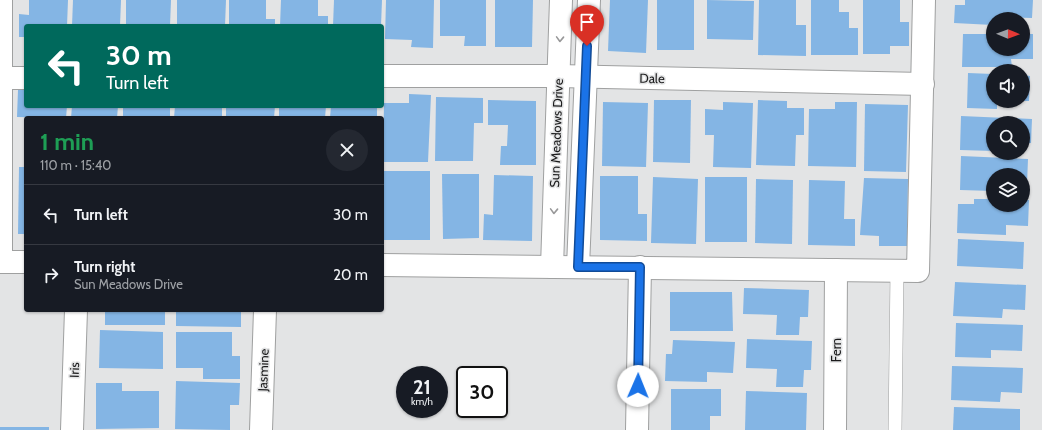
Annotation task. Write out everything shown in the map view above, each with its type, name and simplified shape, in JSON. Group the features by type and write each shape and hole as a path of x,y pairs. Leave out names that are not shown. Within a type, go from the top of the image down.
{"street":[{"path":"1,0 1,262 24,262"},
{"name":"Sun Meadows Drive","path":"552,267 561,0"},
{"path":"578,267 589,0"},
{"path":"384,265 918,271 924,0"},
{"name":"Dale","path":"384,76 586,76 923,84"},
{"path":"1,78 24,78"},
{"path":"637,430 640,267"},
{"name":"Fern","path":"835,430 836,270"},
{"name":"Iris","path":"72,430 76,312"},
{"name":"Jasmine","path":"262,430 265,312"}],"lane":[{"path":"895,430 897,271"}],"building":[{"path":"29,0 68,0 67,24 24,24 24,37 19,37 19,14 29,15"},
{"path":"73,0 121,0 120,24 72,24"},
{"path":"126,0 171,0 170,24 126,24"},
{"path":"177,0 226,0 225,24 177,24"},
{"path":"229,0 266,0 266,19 275,19 275,24 229,24"},
{"path":"281,0 318,0 318,16 328,16 328,24 280,24"},
{"path":"334,0 382,0 381,24 333,24"},
{"path":"386,0 434,0 433,48 411,47 412,40 385,39"},
{"path":"440,0 486,0 486,46 464,46 465,36 440,36"},
{"path":"495,0 533,0 532,47 495,47"},
{"path":"610,0 648,0 646,53 608,51"},
{"path":"657,0 694,0 694,50 657,50"},
{"path":"707,0 754,1 753,40 707,39"},
{"path":"759,0 796,0 796,25 806,25 806,56 758,55"},
{"path":"811,0 839,0 839,12 849,12 849,28 858,28 858,55 811,55"},
{"path":"863,0 900,0 900,22 909,22 909,46 890,46 890,54 863,54"},
{"path":"965,0 1033,0 1032,18 1030,18 1030,12 986,12 986,25 954,23 955,5 965,5"},
{"path":"963,34 986,34 986,56 1030,56 1030,34 1033,34 1033,59 1011,59 1012,64 986,64 986,67 962,67"},
{"path":"968,73 986,74 986,108 997,109 967,108"},
{"path":"18,90 24,90 24,108 67,108 66,116 17,117"},
{"path":"409,94 431,95 428,162 384,162 384,103 409,103"},
{"path":"436,97 483,98 483,123 474,123 473,161 435,161"},
{"path":"488,100 536,101 536,165 500,165 501,146 507,146 508,125 488,125"},
{"path":"654,100 691,100 690,163 653,162"},
{"path":"758,100 787,101 787,108 804,108 804,135 796,135 795,166 756,165"},
{"path":"603,102 648,103 646,167 602,166"},
{"path":"723,102 753,103 751,168 713,167 714,135 705,135 705,109 723,110"},
{"path":"835,102 857,102 856,167 808,166 809,109 835,109"},
{"path":"865,104 908,105 906,172 864,171"},
{"path":"72,108 118,108 117,116 71,116"},
{"path":"123,108 170,108 170,116 123,116"},
{"path":"175,108 222,108 222,116 174,116"},
{"path":"226,108 275,108 274,116 226,116"},
{"path":"279,108 326,108 325,116 279,116"},
{"path":"331,108 377,108 377,116 330,116"},
{"path":"961,116 986,117 986,151 960,150"},
{"path":"1030,119 1032,119 1030,143"},
{"path":"961,156 986,157 986,160 1028,160 1028,168 986,168 986,191 960,190"},
{"path":"19,167 24,167 24,234 18,234"},
{"path":"384,171 430,171 430,240 384,240"},
{"path":"442,174 479,174 479,238 443,239"},
{"path":"494,175 533,176 532,241 483,240 484,214 493,215"},
{"path":"600,176 638,176 638,214 647,214 647,241 600,240"},
{"path":"653,177 698,179 696,244 651,243"},
{"path":"705,177 747,177 747,242 705,242"},
{"path":"864,178 908,179 907,246 879,246 879,236 860,235"},
{"path":"756,179 793,180 792,244 755,243"},
{"path":"809,180 845,181 844,219 855,219 855,246 808,245"},
{"path":"974,199 986,199 986,212 1029,212 1028,226 1006,225 1006,235 957,233 958,204 974,204"},
{"path":"958,239 1024,242 1023,269 957,266"},
{"path":"955,282 1026,285 1025,310 1003,309 1002,318 953,316"},
{"path":"744,288 809,290 808,317 800,317 799,335 776,335 777,315 743,314"},
{"path":"670,292 732,292 733,331 670,331"},
{"path":"105,312 165,312 165,325 105,325"},
{"path":"176,312 241,312 241,327 176,326"},
{"path":"956,323 1023,325 1022,351 991,350 991,358 955,357"},
{"path":"100,330 163,332 163,369 99,368"},
{"path":"176,332 232,332 232,356 240,356 240,379 203,379 203,368 176,368"},
{"path":"747,339 812,341 811,370 804,370 803,387 776,387 777,369 746,368"},
{"path":"673,340 735,342 733,373 707,372 707,382 665,381 666,354 672,354"},
{"path":"952,366 1023,368 1022,393 1001,392 1000,402 951,400"},
{"path":"176,381 240,383 239,405 230,405 230,430 175,429"},
{"path":"96,383 122,383 122,391 159,391 159,428 96,429"},
{"path":"671,389 721,389 721,416 710,416 710,430 671,430"},
{"path":"746,391 807,393 806,430 745,430"},
{"path":"954,407 1020,409 1020,430 953,430"},
{"path":"0,427 49,427 49,430 0,430"}],"route":[{"path":"587,46 578,267 640,267 638,386"}]}
